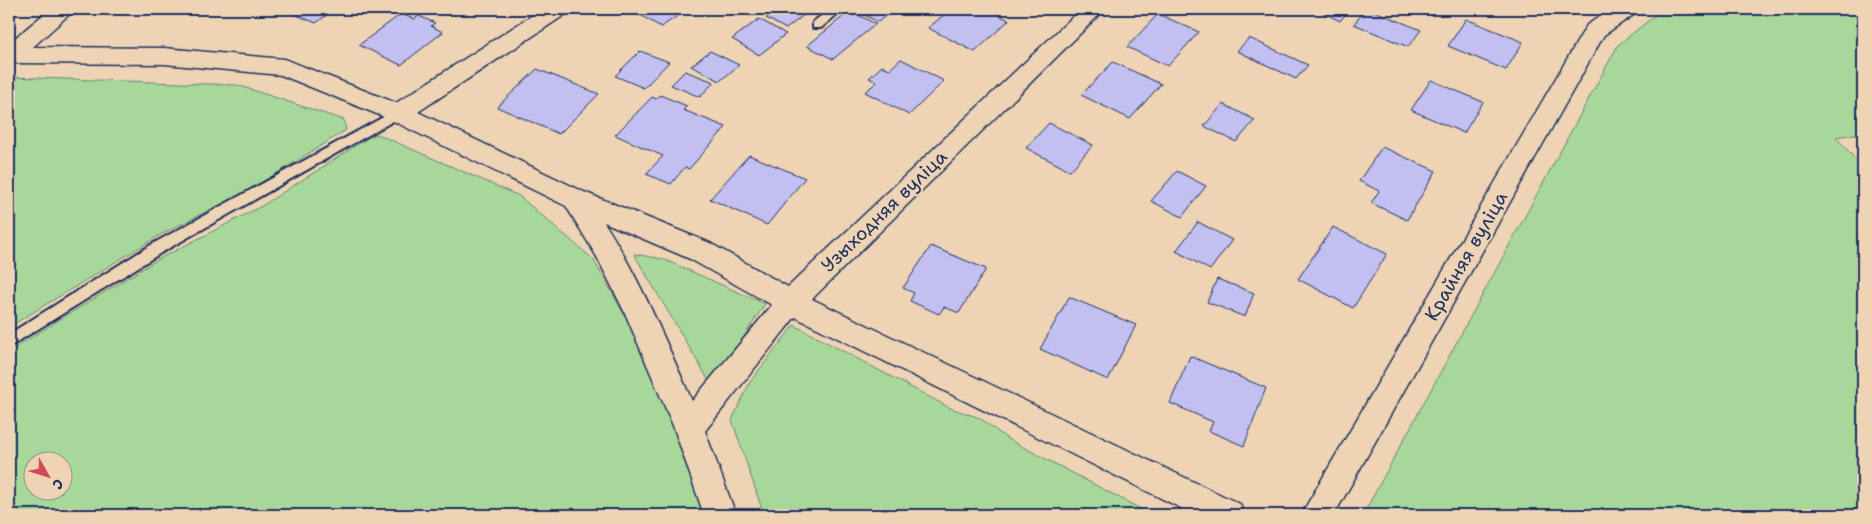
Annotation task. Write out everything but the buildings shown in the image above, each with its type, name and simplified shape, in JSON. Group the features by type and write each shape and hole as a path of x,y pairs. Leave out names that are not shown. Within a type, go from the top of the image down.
{"street":[{"path":"9,55 64,9"},
{"path":"398,113 558,9"},
{"name":"Узыходняя вуліца","path":"690,428 791,302 1094,9"},
{"name":"Крайняя вуліца","path":"1317,515 1595,30 1627,9"},
{"path":"9,55 164,56 284,67 398,113 575,199 700,251 791,302 1228,515"},
{"path":"575,199 608,251 639,312 690,428 720,515"}],"lane":[{"path":"817,25 837,9"},
{"path":"9,341 159,247 398,113"}],"green space":[{"path":"1663,9 1863,9 1863,133 1836,137 1863,168 1863,515 1363,515 1618,45"},
{"path":"9,77 237,85 344,120 346,130 255,187 160,235 9,327"},
{"path":"377,134 519,196 593,259 626,317 687,459 705,515 9,515 9,351 155,261 260,207"},
{"path":"634,254 663,259 765,304 712,386"},
{"path":"794,325 950,408 980,418 1006,438 1152,515 764,515 732,420 750,382"}]}
